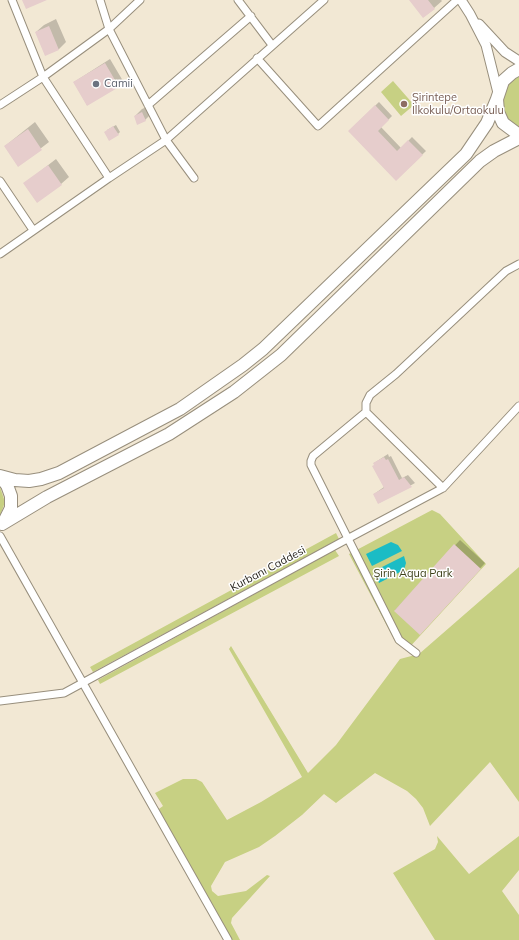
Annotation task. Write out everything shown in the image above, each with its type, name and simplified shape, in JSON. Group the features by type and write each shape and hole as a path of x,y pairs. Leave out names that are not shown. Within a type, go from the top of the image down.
{"highway":[{"path":"0,477 29,481 59,473 168,416 201,396 238,369 263,349 466,154 485,127 497,96 507,77 519,69"},
{"path":"497,96 498,112 504,123 519,135"},
{"path":"1,528 47,497 169,434 234,392 281,355 480,162 494,151 519,138"},
{"path":"0,477 10,491 12,502 9,514 1,528"}],"street":[{"path":"12,0 43,77 109,178"},
{"path":"100,0 109,29 166,140 194,178"},
{"path":"0,105 43,77 109,29 140,0"},
{"path":"238,0 272,45"},
{"path":"0,254 166,140 324,0"},
{"path":"257,58 318,126 456,0"},
{"path":"461,0 486,45 497,96"},
{"path":"470,14 505,52 519,61"},
{"path":"148,105 251,16"},
{"path":"0,181 33,230"},
{"path":"443,488 366,412 366,403 370,396 396,374 506,271 519,264"},
{"name":"Kurbanı Caddesi","path":"0,701 64,693 443,488 519,406"},
{"path":"366,412 313,456 311,465 399,640 416,653"},
{"path":"1,528 84,682 228,940"}],"green space":[{"path":"519,74 519,130 507,120 502,105 504,89"},
{"path":"393,81 414,105 401,116 381,92"},
{"path":"0,487 5,502 0,516"},
{"name":"Şirin Aqua Park","path":"432,510 440,514 486,564 407,650 396,643 349,554"},
{"path":"336,533 339,539 93,672 90,667"},
{"path":"335,550 339,556 100,684 98,680"},
{"path":"519,567 519,802 490,762 430,826 423,808 416,799 407,791 375,773 336,803 324,794 302,815 259,847 225,862 211,886 212,891 218,896 246,891 267,875 270,876 232,918 231,923 240,940 230,940 156,811 163,806 155,793 183,779 196,779 202,782 227,820 261,802 302,777 229,649 231,646 308,773 336,745 400,659 419,654"},
{"path":"437,836 469,874 519,836 519,870 502,891 519,915 519,940 435,940 393,873 435,849 438,842"}],"water":[{"path":"391,542 398,545 402,551 372,566 366,554"},
{"path":"404,556 406,563 404,570 379,583 374,571"}],"building":[{"path":"22,0 47,0 26,9"},
{"path":"409,0 428,0 435,9 423,18"},
{"path":"49,26 59,50 45,56 35,32"},
{"name":"Camii","path":"105,63 119,87 87,106 73,82"},
{"path":"375,105 389,120 378,131 397,151 408,140 423,155 396,181 348,131"},
{"path":"142,112 146,121 137,125 134,116"},
{"path":"113,126 119,135 109,141 104,132"},
{"path":"28,129 42,150 18,167 4,146"},
{"path":"48,165 62,185 37,203 23,183"},
{"path":"384,457 386,460 388,459 399,480 404,477 412,487 378,504 373,494 384,488 372,466 374,465 373,463"},
{"path":"454,544 481,569 420,635 394,611"}],"place":[{"name":"Camii","path":"96,84"},
{"name":"Şirintepe İlkokulu/Ortaokulu","path":"404,104"}]}
